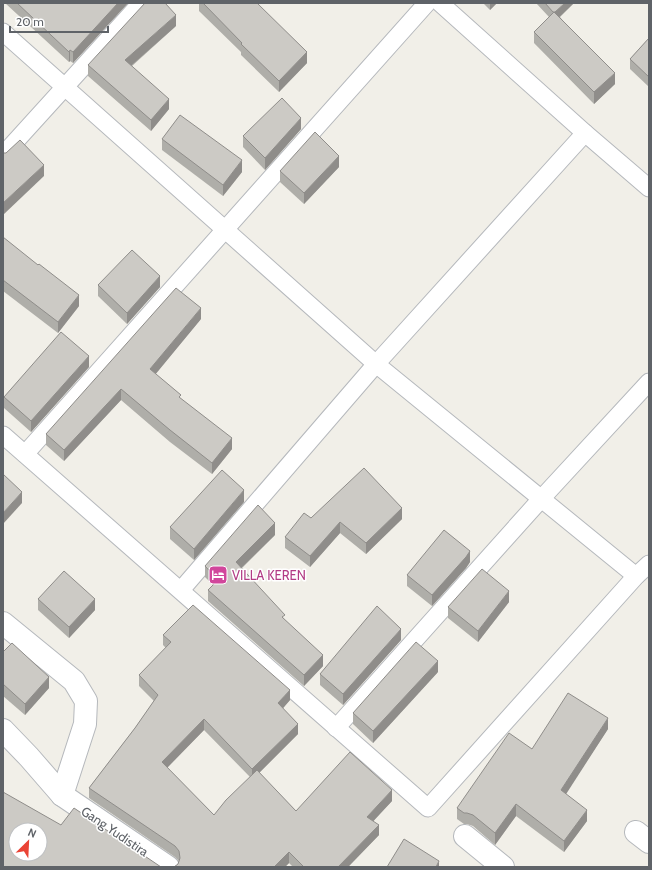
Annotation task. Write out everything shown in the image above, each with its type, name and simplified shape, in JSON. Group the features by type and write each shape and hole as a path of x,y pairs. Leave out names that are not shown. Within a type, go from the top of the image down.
{"street":[{"path":"3,623 74,681 86,701 85,724 62,795"},
{"name":"Gang Yudistira","path":"3,730 29,756 62,795 168,867"},
{"path":"464,836 504,867"}],"lane":[{"path":"3,155 64,86 141,3"},
{"path":"25,454 427,3"},
{"path":"440,3 585,133 649,188"},
{"path":"3,32 376,364 636,576"},
{"path":"181,590 376,364 585,133"},
{"path":"336,728 541,499 649,382"},
{"path":"3,435 428,808 636,576 649,564"}],"building":[{"path":"17,3 118,3 73,52 70,50 69,52"},
{"path":"145,3 165,3 176,15 125,60 169,99 151,120 88,65"},
{"path":"203,3 257,3 307,52 279,81 241,44 242,43"},
{"path":"545,3 565,3 553,12"},
{"path":"554,12 615,73 594,92 534,32"},
{"path":"649,38 649,77 630,59"},
{"path":"282,98 301,118 265,158 243,136"},
{"path":"180,115 242,160 223,185 162,139"},
{"path":"315,132 339,156 304,193 280,171"},
{"path":"20,140 44,165 3,203 3,153 6,153"},
{"path":"3,237 79,295 58,322 3,280"},
{"path":"132,250 160,276 127,313 98,285"},
{"path":"176,288 201,308 150,369 181,395 179,397 232,438 212,463 121,389 64,450 46,434"},
{"path":"61,332 89,356 31,421 4,397"},
{"path":"364,468 402,508 366,543 340,522 310,556 285,537 304,513 311,518"},
{"path":"222,470 244,490 194,549 170,527"},
{"path":"3,474 22,492 3,513"},
{"path":"258,505 275,523 236,562 285,615 282,617 323,655 304,675 208,590 218,580 205,566"},
{"path":"444,530 470,551 432,595 407,575"},
{"path":"482,569 509,591 478,631 448,607"},
{"path":"64,571 95,599 69,627 38,599"},
{"path":"193,605 290,690 278,703 298,724 252,769 204,719 162,762 214,815 226,800 257,770 296,811 350,752 392,790 367,817 379,825 338,867 304,867 289,852 274,867 174,867 178,864 180,858 179,851 175,846 89,788 158,695 139,675 171,642 163,635"},
{"path":"377,606 401,629 343,694 320,674"},
{"path":"416,642 438,661 373,731 353,713"},
{"path":"12,643 49,677 25,704 3,684 3,652"},
{"path":"568,693 608,718 561,790 587,810 564,841 516,804 495,833 473,815 464,813 457,808 509,733 532,749"},
{"path":"3,792 61,825 74,808 161,867 3,867"},
{"path":"404,839 439,861 436,867 387,867"}],"place":[{"name":"VILLA KEREN","path":"218,575"}]}
